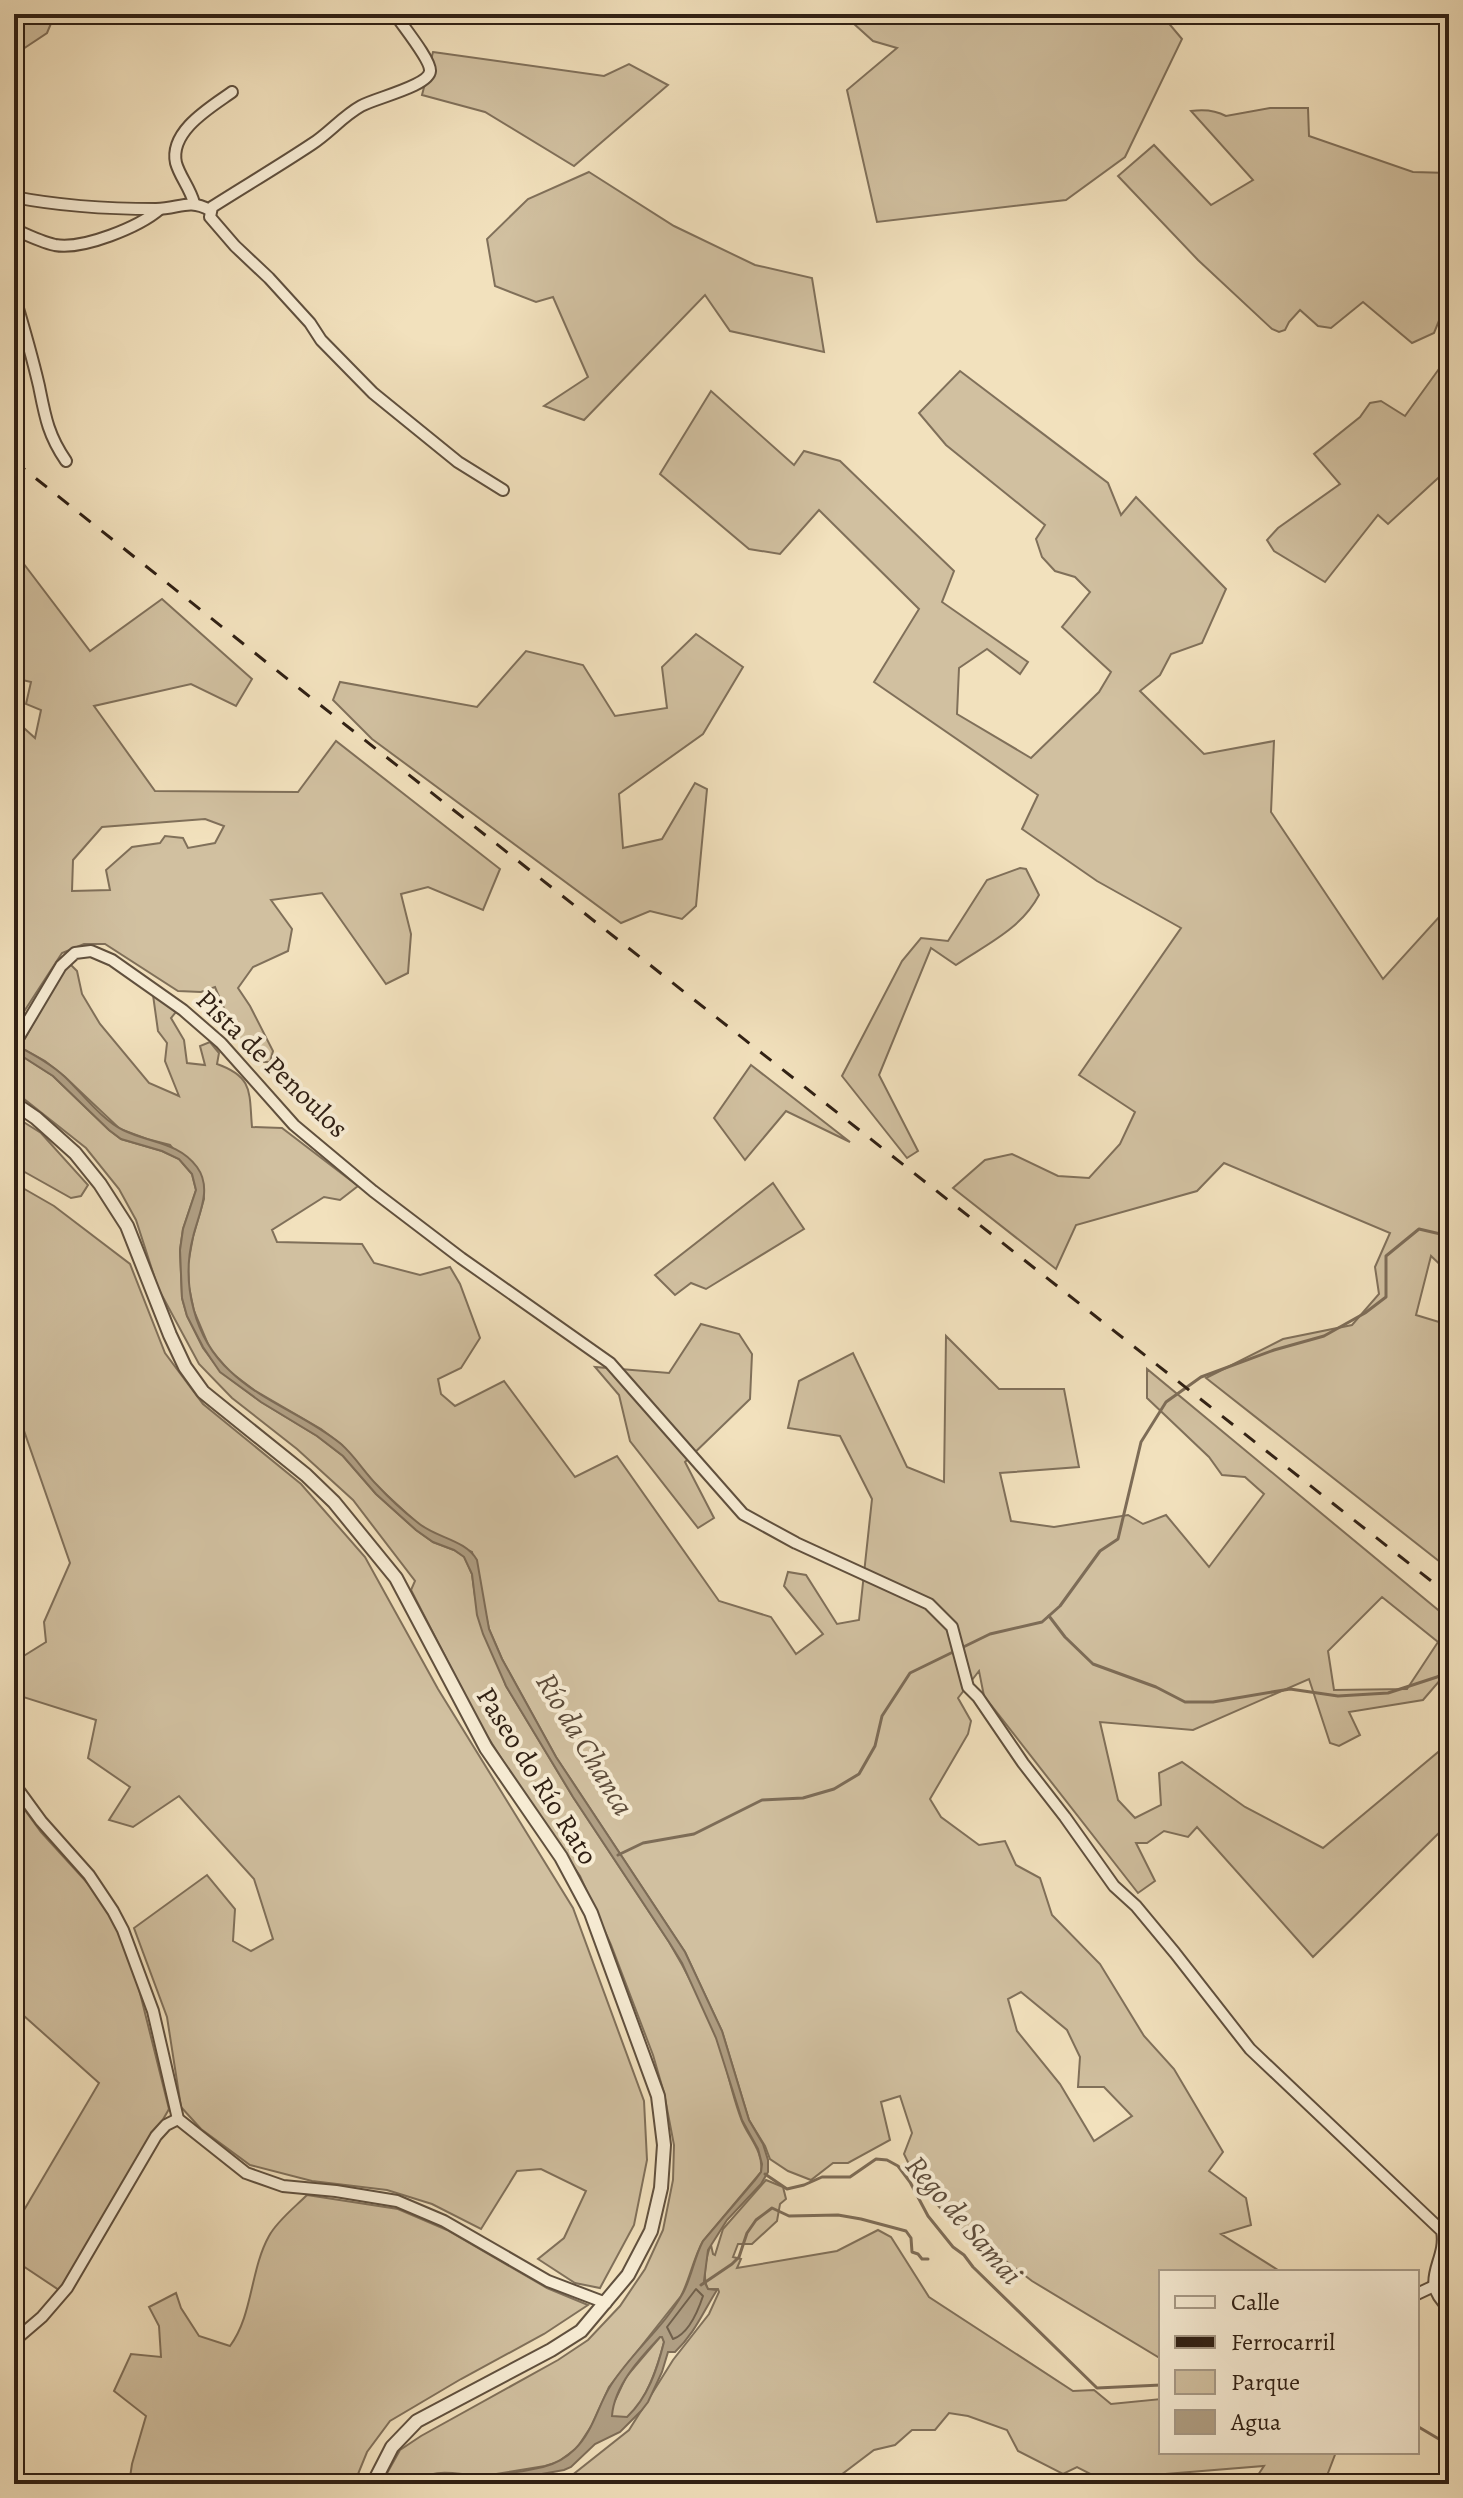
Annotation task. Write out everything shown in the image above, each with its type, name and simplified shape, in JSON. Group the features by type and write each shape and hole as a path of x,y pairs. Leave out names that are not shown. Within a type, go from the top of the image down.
{"street":[{"path":"210,210 312,144 358,107 427,79 429,63 395,14"},
{"path":"194,203 177,167 177,145 197,118 232,92"},
{"path":"14,197 52,205 160,209 194,203 210,210"},
{"path":"14,229 55,245 69,246 83,244 147,220 160,209"},
{"path":"210,210 212,221 269,278 310,323 321,340 373,393 458,462 503,490"},
{"path":"14,295 42,409 66,461"},
{"name":"Pista de Penoulos","path":"14,1045 61,966 75,953 91,951 112,960 183,1010 212,1035 294,1125 362,1181 461,1258 610,1363 743,1514 796,1543 929,1604 952,1627 968,1687 1114,1886 1136,1906 1250,2049 1442,2231 1444,2241 1434,2286"},
{"name":"Paseo do Río Rato","path":"14,1103 75,1153 100,1184 127,1226 170,1335 185,1367 203,1392 315,1484 373,1547 396,1578 486,1748 561,1857 591,1913 658,2096 664,2145 661,2188 651,2231 628,2275 581,2331 417,2421 392,2447 373,2484"},
{"path":"14,1784 41,1821 89,1875 123,1930 153,2011 178,2119 246,2173 283,2186 397,2201 444,2221 548,2281 606,2303"},
{"path":"14,2341 42,2317 67,2288 156,2136 166,2125 178,2119"},
{"path":"1419,2293 1434,2286 1438,2298 1449,2308"}],"green space":[{"path":"14,14 55,14 47,33 14,55"},
{"path":"843,14 1161,14 1182,39 1125,157 1066,200 877,222 847,90 897,48 873,41"},
{"path":"433,52 604,76 629,64 668,85 574,166 485,112 422,95"},
{"path":"1270,108 1308,108 1309,136 1413,172 1449,173 1449,308 1445,306 1434,333 1412,343 1363,302 1331,328 1318,326 1300,310 1285,330 1279,332 1272,329 1198,260 1118,176 1154,145 1211,205 1253,180 1191,111 1209,110 1226,116"},
{"path":"589,172 674,226 755,265 812,278 824,352 730,331 705,295 584,420 544,406 588,377 553,297 536,302 495,286 487,239 528,199"},
{"path":"1449,355 1449,468 1388,524 1378,515 1325,582 1274,551 1267,540 1278,528 1340,484 1314,454 1360,417 1370,403 1381,401 1405,416"},
{"path":"960,371 1108,483 1121,515 1136,497 1226,589 1202,643 1171,654 1160,675 1140,691 1204,754 1274,741 1271,812 1383,979 1449,906 1449,1273 1431,1256 1416,1315 1449,1325 1449,1569 1206,1378 1283,1339 1352,1325 1379,1294 1375,1267 1390,1233 1224,1163 1197,1191 1076,1225 1056,1269 953,1188 985,1160 1012,1154 1058,1176 1089,1178 1120,1144 1135,1112 1079,1075 1181,928 1097,881 1022,829 1038,795 874,682 919,609 819,510 780,554 749,549 660,474 711,391 794,465 804,451 840,461 954,571 942,602 1028,662 1020,674 987,649 959,668 957,714 1031,758 1099,692 1111,672 1062,627 1090,592 1075,577 1055,571 1042,557 1036,539 1045,525 946,445 919,413"},
{"path":"14,551 90,651 162,599 252,679 236,706 191,684 94,706 155,791 298,792 336,741 500,869 483,910 428,887 401,894 411,934 408,973 386,984 322,893 271,900 292,929 288,951 253,967 238,988 273,1051 270,1062 260,1062 237,1039 215,987 201,992 178,991 105,944 84,944 62,953 14,1027 14,719 35,738 41,710 26,704 31,682 14,678","holes":["205,819 224,826 215,843 188,848 183,838 165,836 160,843 132,847 106,870 110,890 72,891 73,860 102,827"]},
{"path":"696,634 743,667 703,734 619,794 623,848 662,839 695,783 707,789 696,906 682,919 650,911 621,923 372,739 333,700 340,682 477,707 526,651 583,665 615,716 667,708 662,667"},
{"path":"1020,868 1026,869 1039,895 1032,907 1013,927 956,965 931,948 879,1075 918,1151 907,1158 842,1076 902,961 921,938 948,941 987,880"},
{"path":"68,962 77,971 82,994 100,1024 149,1083 179,1096 165,1061 167,1043 158,1031 153,995 176,1012 171,1018 184,1040 187,1063 205,1065 200,1046 210,1042 219,1053 217,1064 244,1081 252,1127 282,1128 358,1186 340,1200 324,1197 272,1230 277,1242 362,1244 374,1263 420,1275 450,1267 460,1284 480,1338 461,1368 438,1379 441,1394 455,1406 504,1381 575,1477 617,1456 719,1601 771,1617 796,1654 823,1634 784,1586 788,1572 806,1575 837,1624 859,1620 872,1499 840,1436 788,1428 799,1381 853,1353 907,1467 944,1482 946,1336 999,1389 1064,1389 1079,1467 1000,1473 1011,1521 1054,1527 1128,1515 1143,1524 1166,1515 1209,1567 1264,1494 1245,1477 1222,1475 1209,1457 1147,1398 1147,1369 1449,1619 1449,1679 1447,1672 1423,1700 1349,1712 1360,1735 1339,1746 1330,1743 1309,1679 1193,1730 1100,1722 1118,1800 1135,1818 1161,1805 1159,1773 1182,1762 1245,1807 1323,1848 1449,1743 1449,1823 1313,1957 1197,1827 1188,1837 1164,1831 1147,1843 1136,1843 1155,1881 1138,1893 984,1696 979,1671 958,1698 971,1721 968,1734 930,1799 941,1817 979,1845 1005,1841 1016,1865 1040,1878 1052,1915 1100,1964 1144,2036 1174,2069 1223,2152 1209,2171 1246,2198 1251,2225 1221,2234 1278,2270 1159,2270 1158,2357 1032,2281 949,2218 918,2183 904,2154 912,2133 900,2096 881,2102 890,2140 848,2163 833,2163 811,2180 788,2171 770,2159 749,2120 722,2031 685,1952 556,1757 502,1659 489,1629 472,1552 417,1523 377,1486 342,1445 229,1371 210,1349 194,1311 189,1287 188,1264 204,1199 203,1185 170,1145 120,1129 45,1061 20,1047","holes":["1382,1597 1438,1642 1407,1689 1334,1690 1328,1651","1021,1992 1067,2030 1080,2057 1078,2087 1104,2087 1132,2116 1094,2141 1060,2084 1017,2031 1008,1999"]},
{"path":"14,1051 53,1076 121,1139 179,1159 192,1174 196,1190 183,1229 180,1250 182,1298 203,1348 221,1372 343,1456 376,1494 416,1530 433,1542 464,1556 506,1686 573,1797 669,1942 716,2037 738,2111 758,2152 761,2172 703,2241 681,2296 609,2387 592,2425 577,2448 558,2462 490,2475 424,2475 412,2484 381,2484 400,2450 588,2340 620,2306 645,2269 663,2230 673,2180 674,2145 653,2055 611,1945 580,1876 482,1728 411,1590 415,1581 353,1500 297,1449 232,1398 199,1364 158,1288 136,1220 119,1189 86,1148 14,1091"},
{"path":"751,1065 850,1142 786,1111 745,1160 714,1118"},
{"path":"14,1116 41,1133 88,1185 81,1196 71,1198 14,1166"},
{"path":"14,1183 54,1206 130,1264 165,1353 203,1404 301,1484 365,1557 438,1689 573,1908 644,2101 647,2160 634,2225 600,2288 575,2283 538,2259 564,2238 586,2191 541,2169 517,2171 481,2229 432,2204 387,2190 312,2181 250,2165 201,2129 181,2107 167,2017 134,1928 207,1875 235,1909 233,1941 251,1951 273,1939 254,1879 179,1796 133,1827 109,1820 130,1787 88,1758 96,1720 23,1697 14,1686 14,1662 46,1642 44,1622 70,1563 14,1402"},
{"path":"773,1183 804,1229 706,1289 691,1283 675,1295 655,1275"},
{"path":"701,1324 739,1334 752,1354 750,1399 685,1462 714,1518 698,1528 630,1441 619,1395 595,1367 669,1373"},
{"path":"14,1795 41,1832 102,1899 131,1957 169,2109 106,2218 59,2290 14,2260 14,2227 99,2083 14,2007"},
{"path":"766,2180 783,2187 786,2199 780,2204 777,2221 752,2244 738,2244 733,2257 741,2259 737,2268 837,2251 878,2230 891,2237 929,2297 1073,2391 1094,2390 1111,2404 1159,2399 1159,2454 1335,2454 1328,2473 1321,2484 1252,2484 1264,2466 1106,2482 1077,2467 1063,2474 1018,2451 1007,2430 968,2416 949,2413 935,2430 912,2430 895,2445 874,2450 829,2484 561,2484 629,2430 673,2360 709,2314 719,2292 718,2289 708,2289 706,2261 711,2245 715,2255 723,2229"},
{"path":"307,2195 398,2209 447,2230 547,2288 588,2305 544,2334 390,2421 367,2452 354,2484 129,2484 146,2416 114,2391 131,2354 161,2357 159,2326 149,2307 176,2293 181,2308 199,2336 230,2346 243,2321 258,2263 272,2230"},
{"path":"660,2337 664,2342 645,2395 628,2418 605,2432 602,2428 626,2377"}],"water":[{"path":"14,1044 53,1067 115,1126 182,1152 197,1167 202,1175 204,1193 190,1255 190,1291 207,1343 243,1382 341,1444 382,1490 424,1527 472,1553 477,1560 489,1629 502,1659 556,1757 685,1952 722,2031 749,2120 763,2144 768,2172 761,2184 727,2220 708,2250 704,2281 708,2289 717,2290 688,2337 675,2352 668,2352 648,2402 620,2432 595,2444 564,2470 491,2483 436,2480 412,2484 431,2474 509,2473 543,2467 564,2458 586,2435 619,2373 675,2305 686,2287 703,2241 761,2172 758,2149 742,2120 716,2038 682,1963 573,1797 506,1686 483,1634 477,1615 472,1574 464,1557 416,1530 376,1494 343,1456 220,1372 203,1347 187,1316 182,1298 180,1250 183,1229 196,1190 192,1174 179,1159 121,1139 53,1076 14,1051","holes":["662,2337 664,2342 658,2363 641,2401 627,2417 612,2416 618,2394 629,2373"]}],"waterway":[{"path":"618,1855 643,1843 694,1834 762,1800 803,1798 834,1789 859,1774 875,1746 882,1716 910,1673 990,1634 1042,1622 1060,1606 1100,1551 1118,1539 1141,1442 1166,1402 1201,1377 1274,1350 1324,1336 1365,1313 1386,1297 1386,1256 1419,1229 1449,1236"},
{"path":"1049,1616 1093,1664 1156,1687 1185,1702 1213,1702 1290,1689 1338,1696 1388,1693 1449,1670"},
{"name":"Rego de Samai","path":"765,2174 787,2189 822,2177 850,2177 876,2159 887,2160 898,2166 928,2216 953,2247 1097,2388 1159,2385"},
{"path":"701,2285 739,2257 747,2233 756,2220 772,2208 789,2216 838,2215 906,2231 911,2238 912,2252 922,2259 928,2259"},
{"name":"Rego de Samai","path":"1419,2427 1449,2445"}],"railway":[{"path":"14,461 1449,1595"}],"water label":[{"name":"Río da Chanca","path":"585,1744"}]}
